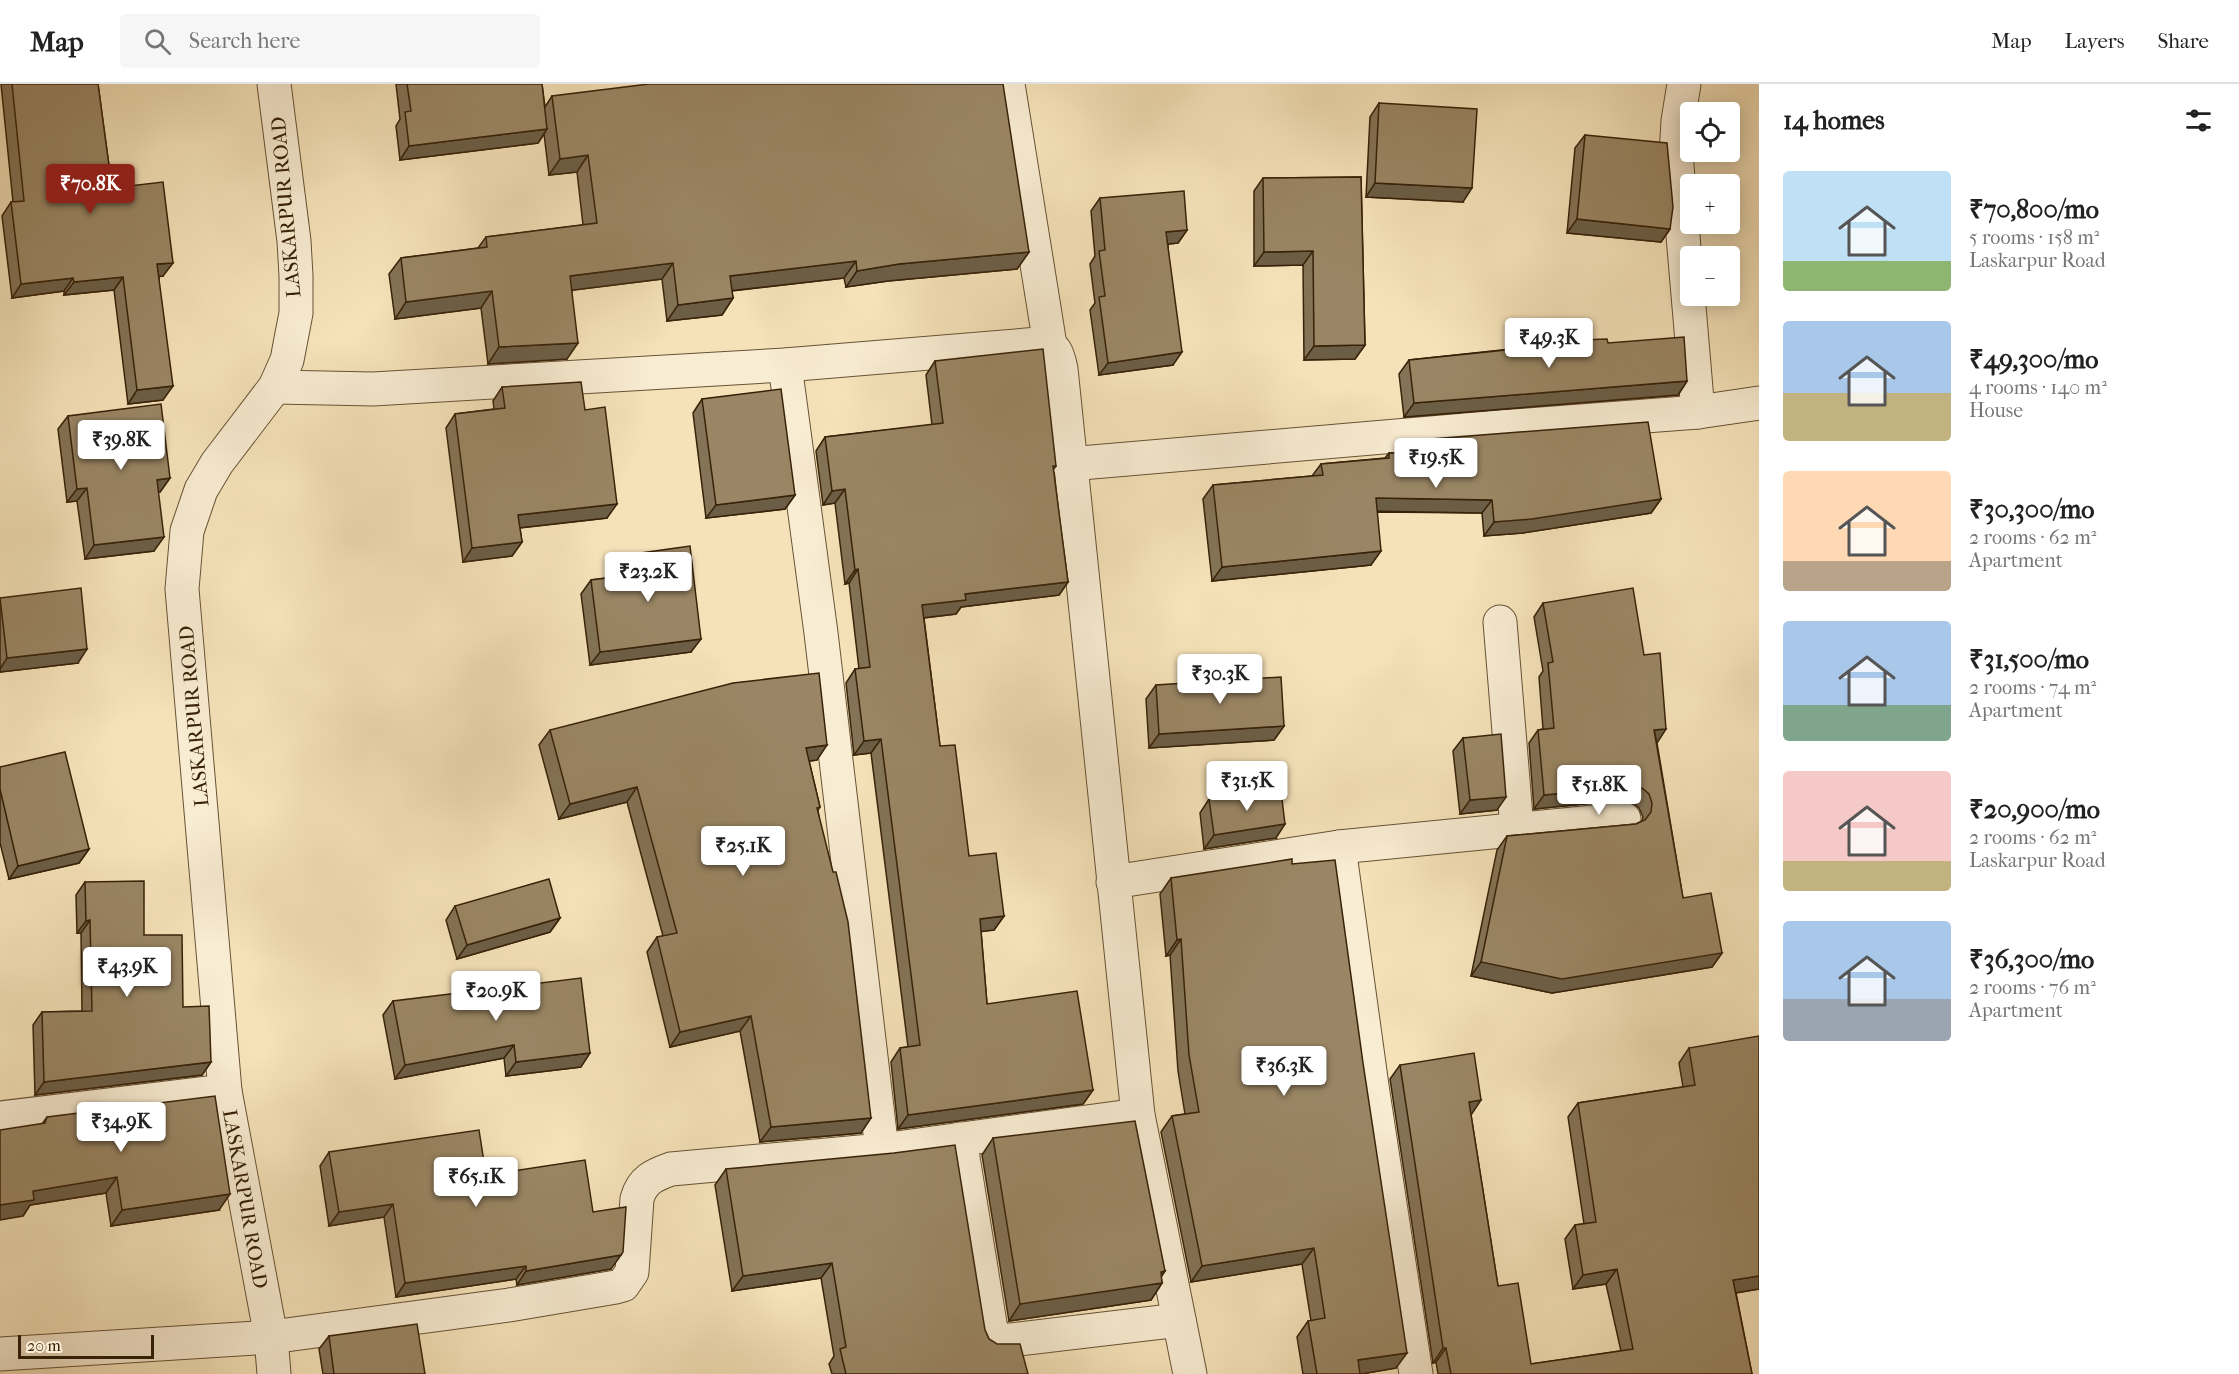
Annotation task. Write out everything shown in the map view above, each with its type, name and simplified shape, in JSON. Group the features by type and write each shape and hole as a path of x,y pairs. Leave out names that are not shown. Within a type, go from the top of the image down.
{"street":[{"name":"LASKARPUR ROAD","path":"274,84 294,241 296,313 287,360 275,387 217,463 201,490 187,531 182,589 225,1091 271,1337 274,1374"},
{"path":"1008,84 1050,345 1058,354 1061,369 1138,1115 1190,1374"},
{"path":"1684,84 1676,154 1698,412"},
{"path":"275,387 373,389 785,365 1039,344 1050,345"},
{"path":"785,365 821,633 882,1150"},
{"path":"1070,464 1698,412 1759,403"},
{"path":"1500,622 1517,829"},
{"path":"1113,882 1339,847 1624,819"},
{"path":"1339,847 1372,1086 1416,1374"},
{"path":"0,1118 225,1091"},
{"path":"0,1354 271,1337 509,1305 623,1285 632,1272 637,1198 640,1188 653,1175 671,1169 882,1150 1138,1115"},
{"path":"960,1139 993,1342 1179,1320"}],"building":[{"path":"12,84 98,84 112,188 163,182 173,263 157,264 173,386 137,390 123,277 74,282 73,278 21,284 11,202 24,201"},
{"path":"407,84 542,84 547,129 409,146 405,112 411,111"},
{"path":"649,84 1003,84 1029,252 899,264 857,271 856,261 730,276 733,298 678,305 673,263 570,276 578,343 499,347 492,291 406,302 401,258 487,247 486,237 597,223 588,155 560,159 552,96"},
{"path":"1379,103 1477,109 1472,188 1375,183"},
{"path":"1585,135 1667,143 1673,207 1670,229 1577,219"},
{"path":"1361,177 1365,345 1314,346 1313,251 1264,252 1263,178"},
{"path":"1184,191 1187,230 1166,232 1182,352 1108,363 1099,297 1105,296 1099,251 1105,250 1100,198"},
{"path":"1684,337 1687,381 1414,403 1409,360 1525,348 1525,342 1607,339 1608,343"},
{"path":"1043,349 1056,466 1053,466 1068,582 965,594 966,600 922,605 940,746 955,745 969,856 996,853 1004,916 980,919 987,1004 1077,991 1093,1090 908,1115 900,1048 920,1045 881,739 864,741 855,669 870,667 858,569 855,570 845,489 832,491 825,437 943,423 935,361"},
{"path":"581,382 585,410 605,407 617,504 518,515 522,542 472,548 455,414 505,408 502,387"},
{"path":"781,389 795,495 716,505 702,399"},
{"path":"161,404 170,478 157,480 164,537 94,545 87,488 77,489 68,416"},
{"path":"1648,422 1661,499 1532,519 1494,522 1492,500 1376,498 1381,551 1222,567 1213,485 1323,475 1321,464 1389,458 1389,453 1419,453 1418,440"},
{"path":"690,546 701,639 600,652 591,580 636,574 634,554"},
{"path":"81,588 87,649 7,658 0,598"},
{"path":"1633,588 1644,655 1660,653 1666,729 1654,730 1683,898 1711,893 1722,953 1562,979 1481,962 1507,836 1636,824 1645,820 1651,812 1652,803 1649,794 1642,788 1544,795 1538,730 1554,728 1548,663 1553,662 1543,603"},
{"path":"819,673 827,745 806,748 820,807 817,808 848,922 871,1118 771,1127 751,1016 680,1032 657,937 677,933 637,787 570,804 550,730 733,683"},
{"path":"1281,677 1284,726 1159,734 1156,685"},
{"path":"1501,734 1506,797 1470,800 1463,738"},
{"path":"65,752 89,849 18,866 0,789 0,767"},
{"path":"1281,791 1285,824 1214,835 1209,799"},
{"path":"1292,859 1292,864 1335,860 1407,1353 1358,1360 1360,1374 1317,1374 1308,1321 1325,1318 1314,1248 1202,1266 1172,1116 1199,1112 1189,1055 1181,939 1177,940 1171,878"},
{"path":"549,879 560,918 467,945 455,906"},
{"path":"144,881 144,935 182,935 183,1007 209,1006 211,1062 44,1082 42,1012 92,1011 90,920 86,921 85,882"},
{"path":"581,978 590,1053 516,1062 514,1045 405,1065 393,1001"},
{"path":"1759,1036 1759,1276 1733,1280 1752,1374 1451,1374 1446,1348 1443,1348 1400,1065 1474,1053 1481,1100 1469,1102 1498,1286 1518,1283 1531,1364 1633,1349 1617,1269 1583,1275 1575,1225 1596,1222 1578,1103 1695,1085 1689,1048"},
{"path":"215,1096 230,1194 122,1210 117,1177 33,1191 34,1200 0,1205 0,1130 45,1123 47,1117"},
{"path":"1135,1121 1165,1271 1161,1272 1162,1283 1020,1304 993,1138"},
{"path":"479,1130 486,1175 585,1160 593,1212 626,1207 621,1255 526,1271 526,1266 405,1283 393,1204 339,1212 329,1152"},
{"path":"955,1145 985,1330 989,1339 997,1344 1020,1344 1028,1374 846,1374 840,1349 846,1347 832,1263 743,1276 726,1169"},
{"path":"417,1324 425,1374 334,1374 329,1336"}]}
